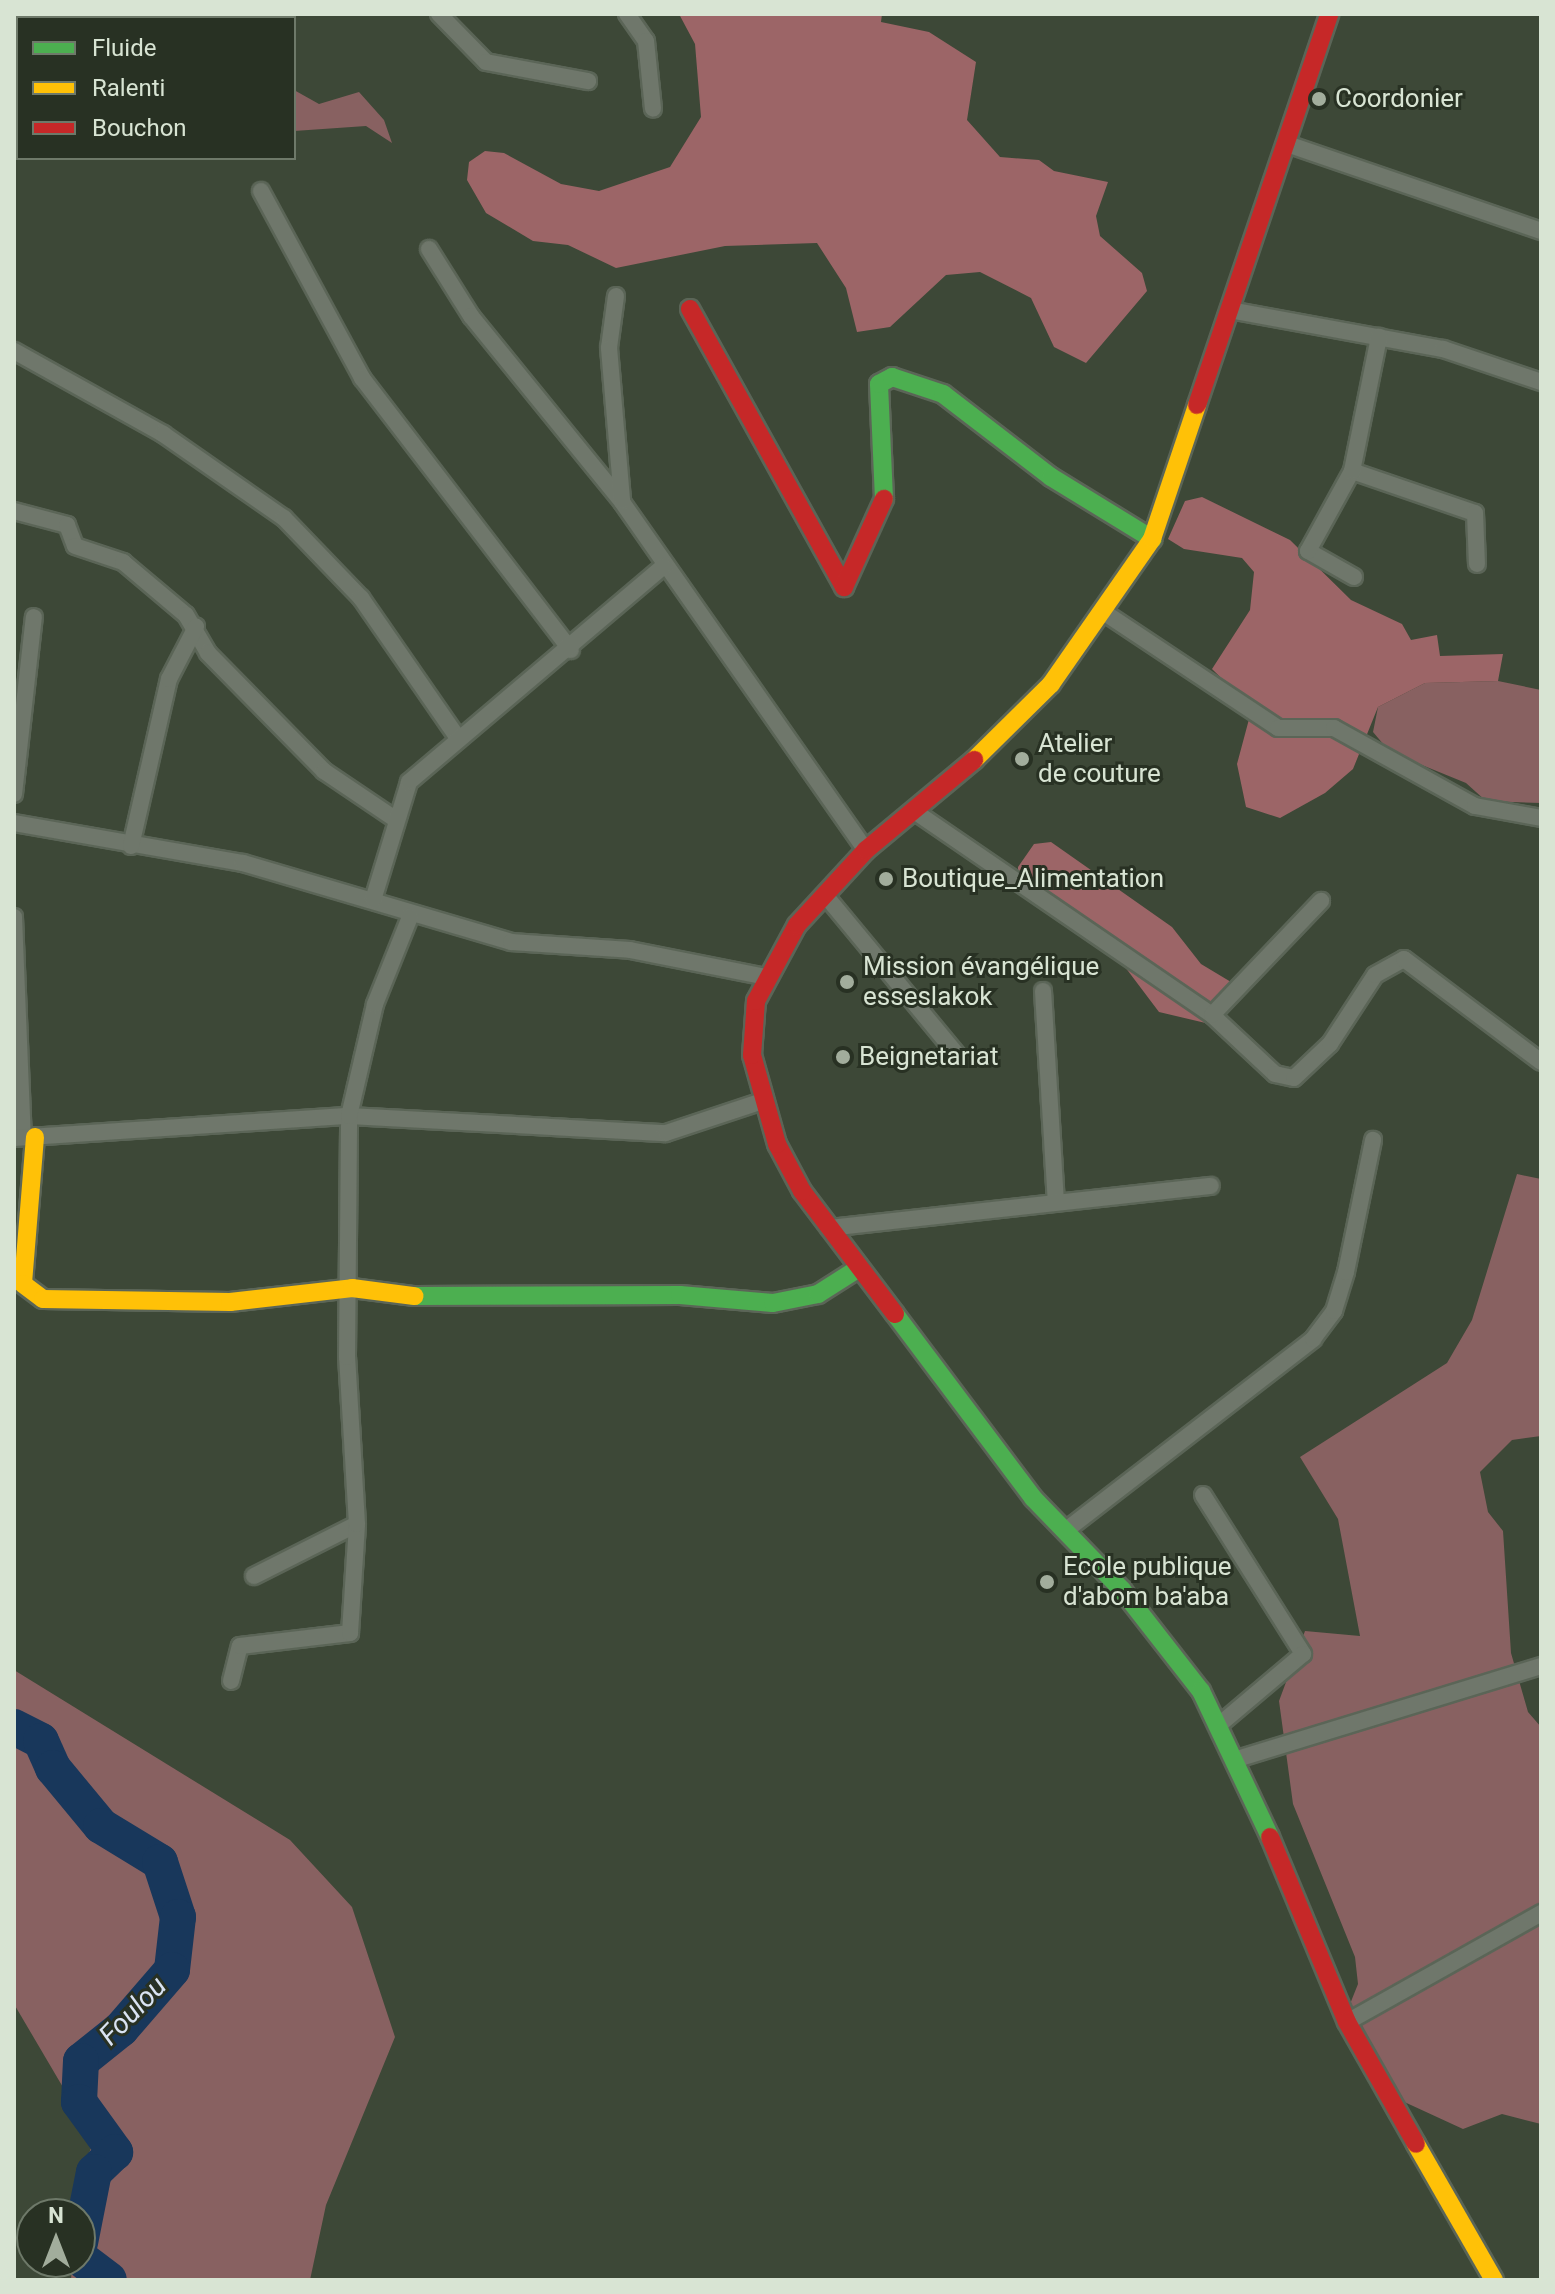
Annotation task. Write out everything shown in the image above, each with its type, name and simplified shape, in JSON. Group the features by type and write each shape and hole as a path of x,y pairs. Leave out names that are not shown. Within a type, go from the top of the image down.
{"street":[{"path":"439,14 486,62 588,81"},
{"path":"627,14 646,41 653,109"},
{"path":"1329,14 1152,539 1051,684 917,813 866,850 825,895 766,977 750,1022 763,1101 784,1156 829,1228 1065,1531 1122,1590 1219,1725 1237,1759 1347,2022 1494,2280"},
{"path":"1287,144 1541,231"},
{"path":"261,191 362,378 571,650"},
{"path":"429,249 471,316 622,502 866,850"},
{"path":"616,296 609,348 622,502"},
{"path":"690,309 844,587 887,491 879,384 892,377 943,394 1051,477 1152,539"},
{"path":"1230,310 1379,337 1541,382"},
{"path":"1354,577 1308,551 1352,471 1379,337"},
{"path":"14,351 163,434 284,518 361,598 458,738"},
{"path":"1352,471 1475,513 1477,564"},
{"path":"14,511 67,525 75,546 123,562 196,627 208,653 324,771 395,819"},
{"path":"373,900 395,819 409,782 458,738 571,650 664,566"},
{"path":"1102,611 1278,728 1334,728 1475,806 1541,818"},
{"path":"14,794 34,617"},
{"path":"131,846 169,679 196,627"},
{"path":"917,813 1212,1015 1275,1074 1294,1078 1330,1044 1375,975 1404,959 1541,1062"},
{"path":"14,823 131,846 243,863 373,900 410,917 511,942 630,950 766,977"},
{"path":"825,895 958,1056"},
{"path":"1212,1015 1321,901"},
{"path":"14,917 24,1137 21,1239 30,1297 230,1302 352,1288 407,1296 680,1295 773,1303 818,1294 859,1268"},
{"path":"231,1681 240,1646 350,1633 357,1524 347,1357 352,1288 349,1116 375,1004 410,917"},
{"path":"1043,991 1056,1201"},
{"path":"24,1137 349,1116 666,1133 763,1101"},
{"path":"1065,1531 1313,1339 1334,1311 1346,1272 1373,1140"},
{"path":"829,1228 1211,1186"},
{"path":"1203,1495 1303,1654 1219,1725"},
{"path":"254,1576 357,1524"},
{"path":"1237,1759 1541,1666"},
{"path":"1347,2022 1541,1913"}],"shaded area":[{"path":"679,14 882,14 881,22 929,32 976,62 967,120 1000,157 1039,160 1054,171 1108,182 1096,216 1100,236 1142,273 1147,291 1086,363 1054,347 1031,298 980,272 946,275 890,327 857,332 846,288 817,243 725,246 616,268 568,245 533,241 486,213 467,180 469,162 485,151 504,153 561,184 599,191 670,167 701,117 695,44"},
{"path":"296,91 319,104 359,92 384,120 392,143 366,126 296,131"},
{"path":"1202,497 1290,540 1351,600 1402,624 1411,640 1437,635 1440,656 1503,654 1498,681 1425,683 1378,707 1353,769 1325,793 1280,818 1246,807 1237,764 1252,708 1212,669 1250,610 1254,572 1242,558 1184,549 1168,539 1185,501"},
{"path":"1498,681 1541,690 1541,803 1486,801 1466,783 1390,752 1373,732 1378,707 1425,683"},
{"path":"1051,842 1172,927 1201,964 1231,982 1214,1025 1159,1012 1119,959 1018,885 1018,867 1034,844"},
{"path":"1517,1174 1541,1179 1541,1436 1512,1440 1480,1472 1488,1512 1503,1531 1511,1653 1528,1712 1541,1727 1541,2124 1502,2114 1463,2129 1387,2094 1344,2019 1358,1984 1355,1957 1293,1804 1279,1701 1305,1631 1360,1636 1338,1519 1300,1457 1447,1363 1472,1320"},
{"path":"14,1670 290,1840 352,1907 395,2037 326,2205 310,2280 71,2280 96,2278 96,2198 74,2198 74,2193 94,2140 14,2004"}],"waterway":[{"name":"Foulou","path":"14,1727 41,1741 53,1768 101,1826 160,1862 178,1917 172,1970 121,2029 81,2061 79,2102 115,2152 94,2172 89,2198"},
{"name":"Foulou","path":"96,2270 109,2280"}],"traffic: fast":[{"path":"884,499 879,384 892,377 943,394 1051,477 1152,539"},
{"path":"414,1296 680,1295 773,1303 818,1294 859,1268"},
{"path":"895,1314 1033,1498 1122,1590 1201,1691 1270,1837"}],"traffic: slow":[{"path":"974,760 1051,684 1152,539 1197,405"},
{"path":"35,1137 23,1284 43,1299 230,1302 352,1288 414,1296"},
{"path":"1416,2144 1494,2280"}],"traffic: jam":[{"path":"1197,405 1329,14"},
{"path":"690,309 844,587 884,499"},
{"path":"895,1314 802,1191 777,1144 752,1055 756,1001 797,925 866,850 974,760"},
{"path":"1270,1837 1347,2022 1416,2144"}],"place":[{"name":"Coordonier","path":"1319,99"},
{"name":"Atelier de couture","path":"1022,759"},
{"name":"Boutique_Alimentation","path":"886,879"},
{"name":"Mission évangélique esseslakok","path":"847,982"},
{"name":"Beignetariat","path":"843,1057"},
{"name":"Ecole publique d'abom ba'aba","path":"1047,1582"}]}
